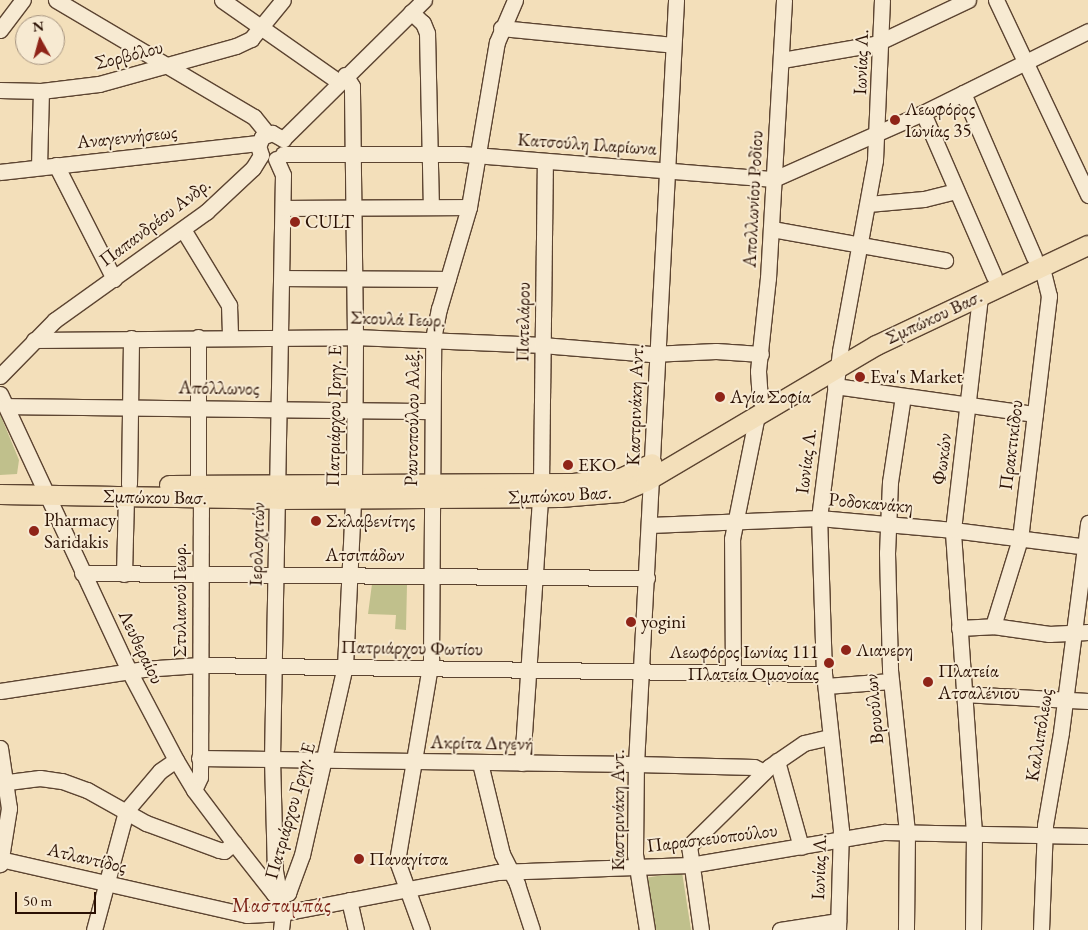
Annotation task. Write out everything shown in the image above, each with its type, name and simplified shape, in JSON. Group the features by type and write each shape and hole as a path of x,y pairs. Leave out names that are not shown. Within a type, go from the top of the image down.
{"main road":[{"name":"Σμπώκου Βασ.","path":"839,359 980,295 1088,234"},
{"name":"Σμπώκου Βασ.","path":"0,494 42,489 199,492 540,490 614,479 652,470 839,359 994,276 1088,245"},
{"name":"Σμπώκου Βασ.","path":"0,482 42,489"}],"street":[{"path":"0,30 23,0"},
{"path":"56,0 254,117 272,147"},
{"path":"222,0 260,29 342,78"},
{"name":"Σορβόλου","path":"0,90 41,91 99,84 167,67 242,44 260,29 283,0"},
{"name":"Παπανδρέου Ανδρ.","path":"0,376 55,320 184,231 245,177 272,147 424,0"},
{"name":"Ραυτοπούλου Αλεξ.","path":"422,930 397,861 412,762 430,667 433,339 469,206 501,28 515,0"},
{"name":"Καστρινάκη Αντ.","path":"647,930 636,868 636,764 643,672 656,354 676,0"},
{"name":"Απολλωνίου Ροδίου","path":"733,673 731,545 734,522 759,407 757,383 772,229 784,0"},
{"name":"Ιωνίας Λ.","path":"838,926 841,838 825,680 819,518 839,359 862,243 878,134 882,0"},
{"path":"782,60 881,41 968,0"},
{"path":"996,0 1088,195"},
{"path":"411,12 426,30 432,154 431,207"},
{"path":"501,28 673,45"},
{"name":"Κατσούλη Ιλαρίωνα","path":"272,147 353,155 432,154 478,156 774,180 923,113 1088,32"},
{"name":"Πατριάρχου Γρηγ. Ε","path":"280,896 288,893 302,856 346,666 353,492 355,279 352,86 342,78"},
{"path":"39,167 41,91"},
{"name":"Πρακτικίδου","path":"963,93 1038,262 1049,296 1020,539 993,626"},
{"path":"923,113 994,276"},
{"name":"Αναγεννήσεως","path":"0,172 56,165 272,147"},
{"name":"Ιερολοχιτών","path":"272,147 283,175 282,336 272,758 273,838 283,913 280,930"},
{"name":"Πατελάρου","path":"522,763 536,577 540,490 545,162"},
{"path":"56,165 114,279"},
{"path":"868,204 928,198 956,191"},
{"path":"283,208 469,206"},
{"path":"772,229 862,243 945,260"},
{"path":"184,231 229,305 230,337"},
{"path":"282,278 448,279"},
{"name":"Φωκών","path":"972,930 974,833 953,530 980,295"},
{"name":"Σκουλά Γεωρ.","path":"34,340 282,336 355,337 542,345 656,354 716,351 761,354"},
{"name":"Στυλιανού Γεωρ.","path":"194,790 199,783 198,337"},
{"path":"124,574 132,338"},
{"path":"835,386 1035,414"},
{"name":"Βρυούλων","path":"902,396 888,523 891,681 907,832 906,930"},
{"name":"Απόλλωνος","path":"3,400 130,407 432,411"},
{"name":"Λευθεραίου","path":"3,400 42,489 129,671 176,760 194,790 234,843 274,894 280,896"},
{"name":"Ροδοκανάκη","path":"650,524 819,518 953,530 1086,547"},
{"name":"Καλλιπόλεως","path":"1041,930 1044,835 1065,700 1081,633 1088,523"},
{"name":"Ατσιπάδων","path":"82,573 647,578"},
{"path":"959,628 993,626 1037,633 1081,633"},
{"name":"Πατριάρχου Φωτίου","path":"0,691 129,671 200,665 430,667 528,672 733,673 825,680 891,681"},
{"path":"963,694 1088,701"},
{"path":"701,930 688,850 692,842 777,761 804,743 830,736"},
{"path":"0,748 9,808 0,861"},
{"name":"Ακρίτα Διγενή","path":"199,758 636,764 754,767 764,772"},
{"path":"94,930 126,811 160,771 176,760"},
{"path":"777,761 801,847"},
{"path":"480,763 500,846 532,930"},
{"path":"4,783 40,778 62,781 87,790 146,823 219,850 224,851 234,843"},
{"name":"Παρασκευοπούλου","path":"283,913 407,888 510,871 690,865 801,847 841,838 907,832 1088,836"},
{"name":"Ατλαντίδος","path":"0,861 106,882 235,914 283,913"},
{"path":"349,900 356,930"},
{"path":"780,930 838,926"}],"green space":[{"path":"0,414 19,460 17,474 0,475"},
{"path":"372,584 407,585 406,630 395,629 396,615 368,614"},
{"path":"682,872 691,930 653,930 645,878"}],"place":[{"name":"Λεωφόρος Ιωνίας 35","path":"895,120"},
{"name":"CULT","path":"295,222"},
{"name":"Eva's Market","path":"860,377"},
{"name":"Αγία Σοφία","path":"720,397"},
{"name":"ΕΚΟ","path":"568,465"},
{"name":"Σκλαβενίτης","path":"316,521"},
{"name":"Pharmacy Saridakis","path":"34,531"},
{"name":"yogini","path":"631,622"},
{"name":"Λιανερη","path":"846,650"},
{"name":"Λεωφόρος Ιωνίας 111 Πλατεία Ομονοίας","path":"829,663"},
{"name":"Πλατεία Ατσαλένιου","path":"928,682"},
{"name":"Παναγίτσα","path":"359,859"}],"district":[{"name":"Μασταμπάς","path":"282,905"}]}
